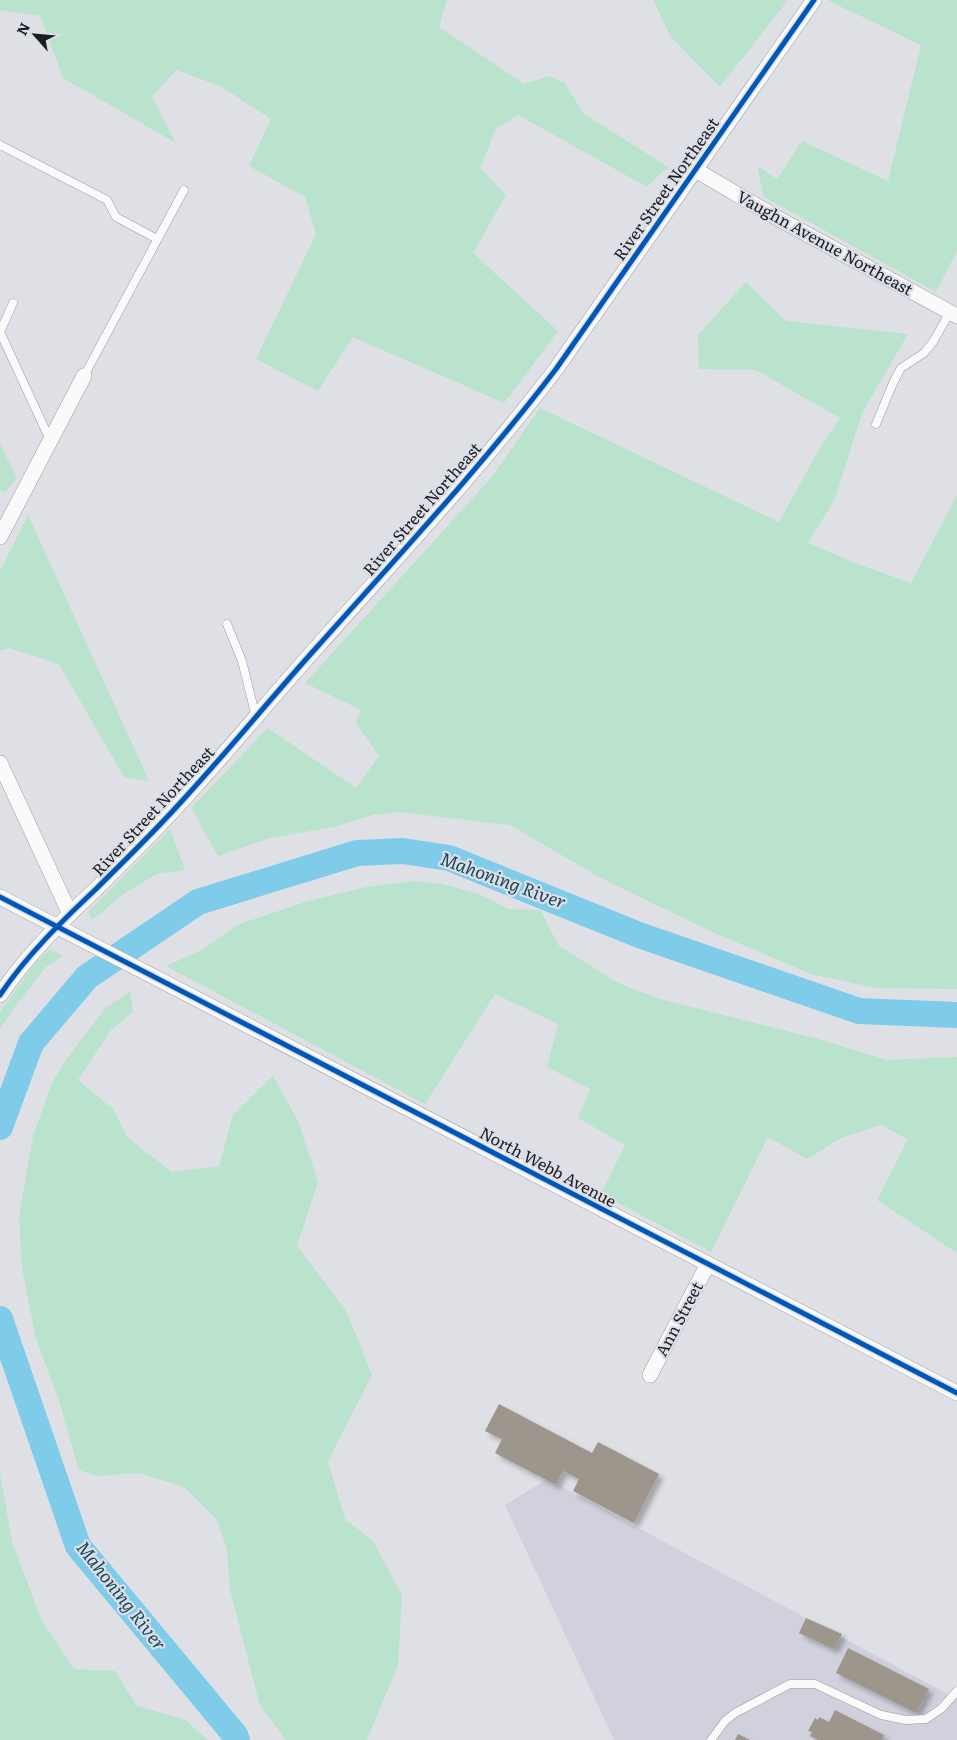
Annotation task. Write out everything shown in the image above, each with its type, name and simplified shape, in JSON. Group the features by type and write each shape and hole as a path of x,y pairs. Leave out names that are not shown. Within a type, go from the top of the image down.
{"street":[{"name":"River Street Northeast","path":"0,995 33,951 182,802 518,419 556,369 694,169 814,0"},
{"name":"Vaughn Avenue Northeast","path":"694,169 779,219 953,314"},
{"path":"0,537 84,376"},
{"path":"0,763 70,914"},
{"name":"North Webb Avenue","path":"0,897 957,1392"},
{"name":"Ann Street","path":"650,1374 708,1264"}],"lane":[{"path":"0,145 107,200 116,217 158,239"},
{"path":"84,376 184,190"},
{"path":"13,303 0,332 50,440"},
{"path":"876,424 901,368 924,353 953,314"},
{"path":"227,624 242,662 256,718"},
{"path":"711,1740 725,1721 735,1713 790,1684 815,1684 881,1715 906,1720 926,1719 942,1708 957,1692"}],"shaded area":[{"path":"547,1479 957,1699 957,1740 614,1740 505,1505"}],"green space":[{"path":"0,0 447,0 439,27 524,84 549,76 565,83 583,113 668,167 647,187 518,115 496,129 480,168 506,195 473,253 558,331 504,403 353,337 318,391 256,359 316,234 305,197 249,166 271,119 220,86 176,70 152,97 176,143 63,78 40,16 0,10"},
{"path":"653,0 788,0 720,87 671,37"},
{"path":"830,0 957,0 957,251 936,292 764,197 757,166 777,179 802,141 888,181 921,45"},
{"path":"746,282 786,321 908,334 862,413 835,499 808,543 863,566 911,583 957,495 957,989 876,988 811,974 712,932 599,877 510,825 398,812 373,815 334,827 270,838 218,856 191,808 268,728 356,788 379,756 356,723 361,710 305,683 492,477 540,408 779,522 818,451 840,418 756,370 699,369 698,335"},
{"path":"0,444 17,478 5,492 0,490"},
{"path":"28,515 149,781 124,777 59,664 9,648 0,651 0,571"},
{"path":"170,829 185,870 156,874 125,893 92,920 88,912"},
{"path":"414,881 442,884 479,894 508,909 540,910 559,946 618,983 660,999 818,1039 887,1060 957,1057 957,1253 877,1200 908,1139 881,1125 841,1138 807,1159 768,1137 711,1252 601,1194 625,1145 578,1118 590,1089 547,1067 558,1024 495,994 425,1104 166,966 202,950 237,925 305,902 366,887"},
{"path":"50,949 63,956 46,967 0,1029 0,1012 35,963"},
{"path":"130,991 133,1012 111,1030 78,1080 114,1110 127,1137 172,1172 219,1166 233,1115 273,1076 298,1121 318,1182 297,1246 346,1310 372,1375 328,1461 345,1519 373,1541 402,1595 398,1665 367,1740 286,1740 260,1706 230,1590 227,1549 217,1520 184,1487 139,1473 97,1476 79,1470 59,1401 36,1339 22,1268 19,1216 33,1136 53,1080 78,1043 105,1009"},
{"path":"0,1473 12,1542 42,1621 74,1669 115,1671 137,1706 184,1719 208,1740 0,1740"}],"building":[{"path":"499,1404 592,1453 598,1442 659,1474 634,1523 573,1491 579,1479 563,1471 556,1485 495,1453 502,1439 485,1431"},
{"path":"806,1618 842,1634 834,1649 799,1633"},
{"path":"848,1648 929,1689 916,1713 836,1673"},
{"path":"835,1710 884,1735 882,1740 818,1740 810,1736 812,1732 808,1731 815,1718 818,1720 819,1717 829,1722"},
{"path":"738,1734 750,1740 735,1740"}],"waterway":[{"name":"Mahoning River","path":"0,1127 31,1043 87,977 198,902 357,853 403,851 449,858 639,935 859,1011 957,1015"},
{"name":"Mahoning River","path":"0,1319 78,1546 235,1735 237,1740"}],"cycle path":[{"path":"0,995 21,966 45,939 171,813 499,441 556,369 814,0"},
{"path":"0,897 957,1393"}]}
